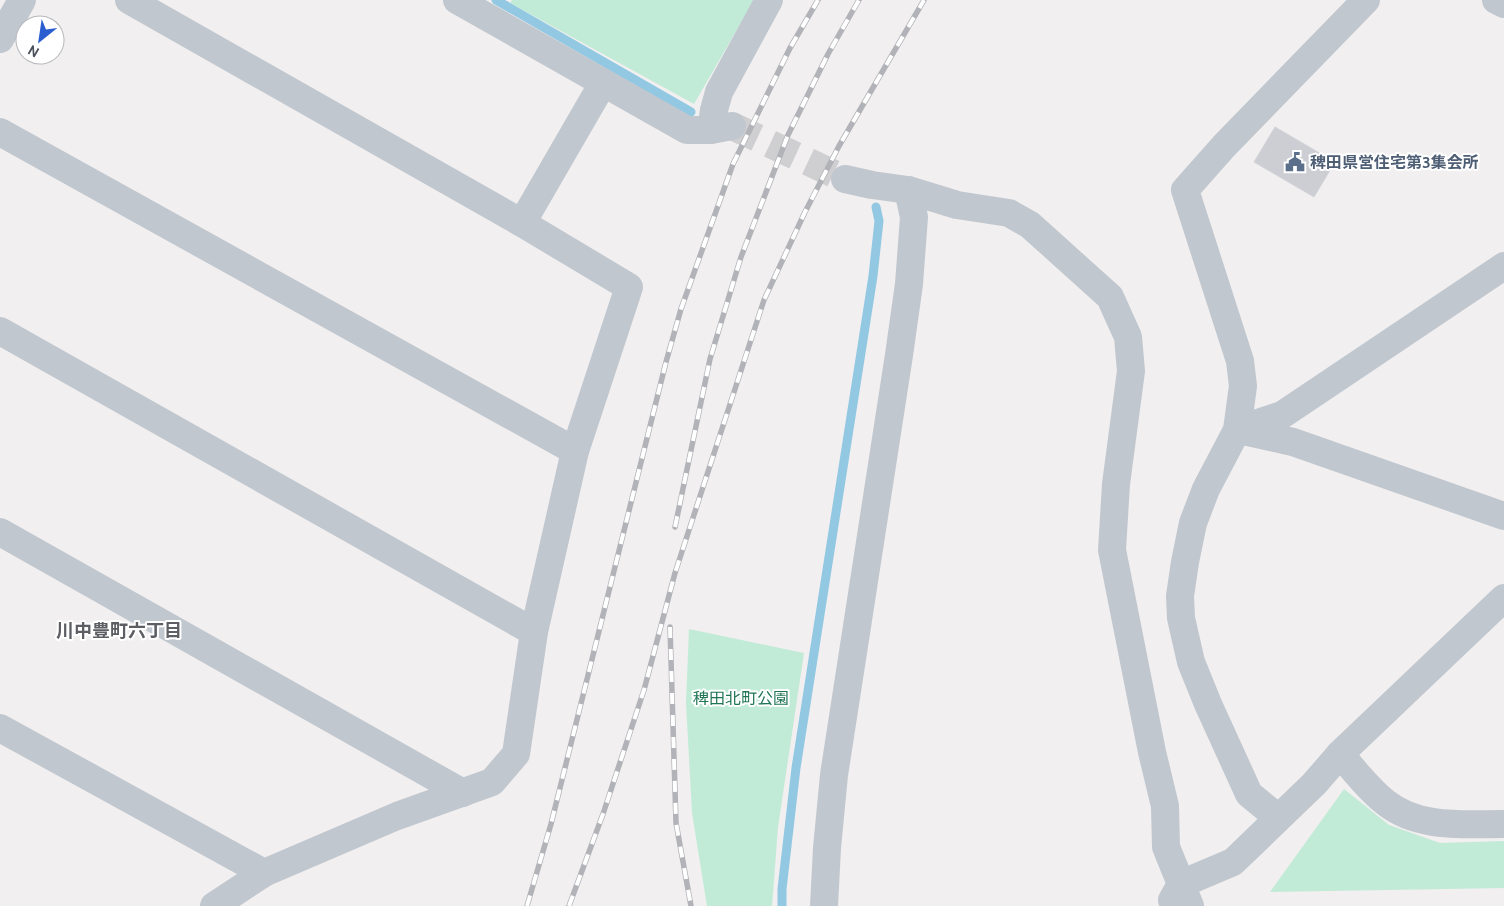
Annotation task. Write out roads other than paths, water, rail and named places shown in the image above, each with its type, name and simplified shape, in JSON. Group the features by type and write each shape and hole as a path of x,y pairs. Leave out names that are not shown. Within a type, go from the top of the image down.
{"street":[{"path":"0,39 22,0"},
{"path":"129,0 522,223 628,287 575,451 534,632 516,754 492,782 397,816 264,873 214,906"},
{"path":"457,0 687,130 722,128 714,110 720,92 770,0"},
{"path":"1277,817 1249,794 1191,662 1181,618 1180,596 1182,579 1193,523 1206,489 1237,430 1243,386 1240,361 1185,190 1224,146 1366,0"},
{"path":"1496,0 1504,4"},
{"path":"522,223 603,83"},
{"path":"0,132 575,451"},
{"path":"845,178 872,185 908,190 957,205 1009,213 1030,225 1110,297 1128,337 1131,372 1116,484 1112,550 1152,752 1165,806 1166,847 1180,899 1233,862 1277,817 1314,784 1340,754 1504,598"},
{"path":"824,906 834,775 899,355 908,284 914,217 908,190"},
{"path":"1237,430 1282,415 1504,266"},
{"path":"0,331 534,632"},
{"path":"1237,430 1294,442 1504,516"},
{"path":"0,532 463,793"},
{"path":"0,728 264,873"},
{"path":"1340,754 1385,802 1406,815 1428,822 1504,824"}],"waterway":[{"path":"496,0 691,112"},
{"path":"782,906 782,889 796,768 873,276 879,221 876,207"}],"tunnel":[{"path":"732,126 845,179"}],"railway":[{"path":"527,906 551,824 666,362 681,309 733,164 790,48 818,0"},
{"path":"675,527 710,359 741,257 788,135 828,54 859,0"},
{"path":"569,906 603,814 644,690 675,573 764,300 805,212 839,146 924,0"},
{"path":"670,627 676,823 691,906"}],"place":[{"name":"稗田県営住宅第3集会所","path":"1295,162"}],"district":[{"name":"川中豊町六丁目","path":"119,631"}],"park label":[{"name":"稗田北町公園","path":"741,698"}]}
